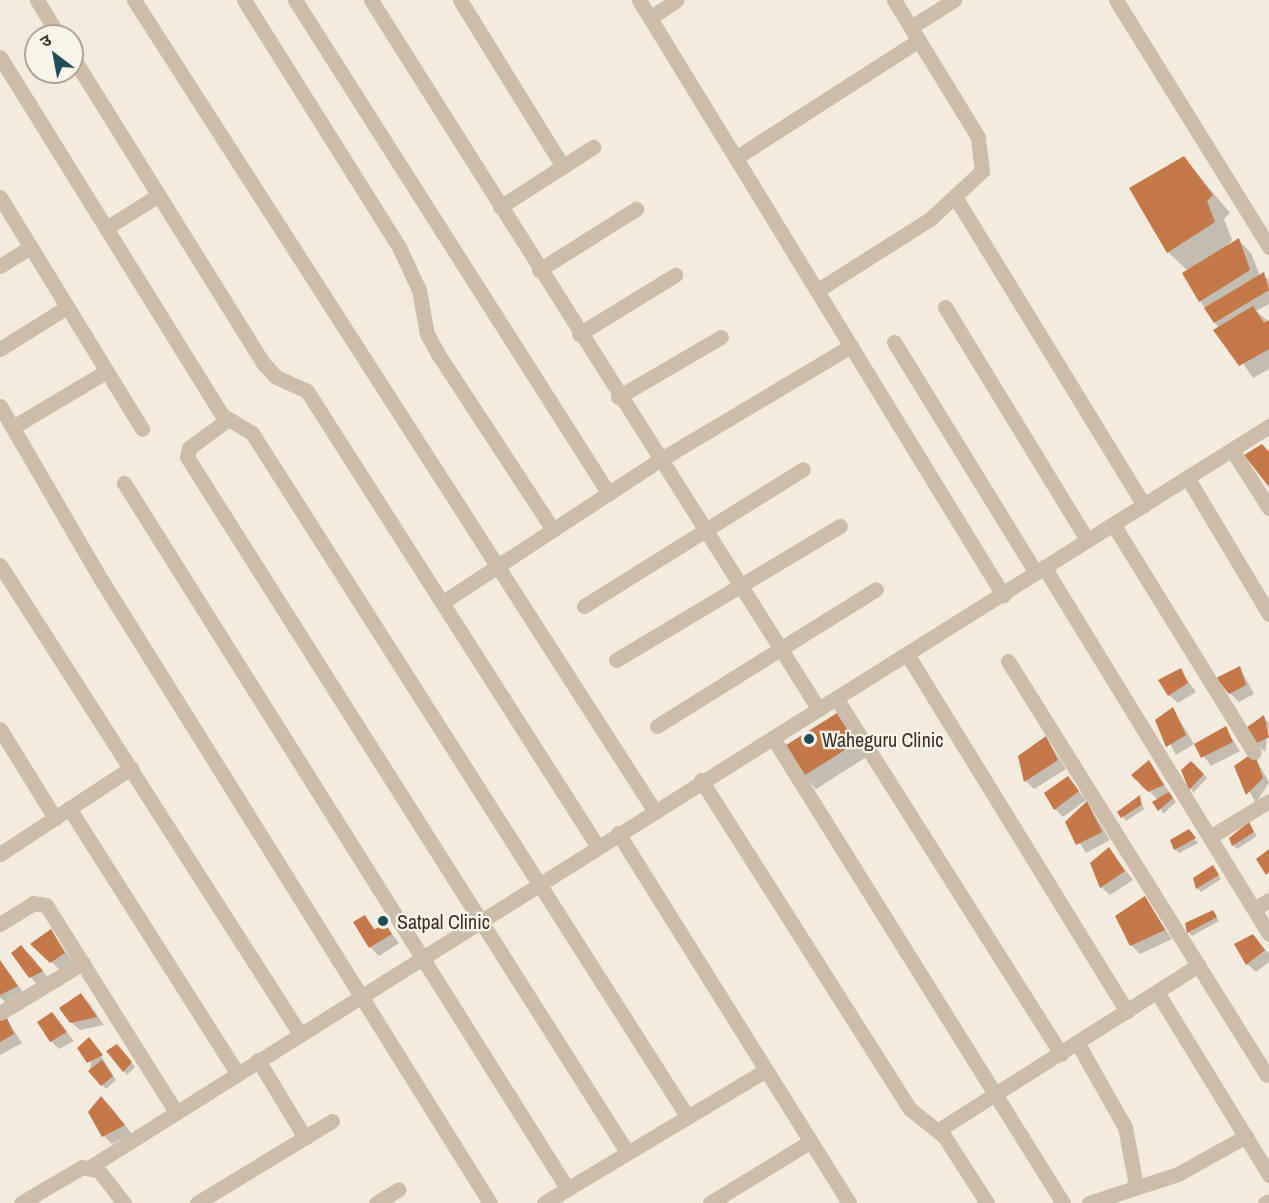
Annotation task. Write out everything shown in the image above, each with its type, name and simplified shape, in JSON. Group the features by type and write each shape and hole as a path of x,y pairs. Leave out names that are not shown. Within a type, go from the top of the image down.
{"street":[{"path":"37,0 52,24"},
{"path":"134,0 398,417 501,567 654,810"},
{"path":"244,0 399,247 419,290 427,334 438,354 553,530"},
{"path":"295,0 609,494"},
{"path":"371,0 658,462 818,708"},
{"path":"460,0 562,167"},
{"path":"639,0 1003,595"},
{"path":"650,18 677,0"},
{"path":"818,290 957,200 982,171 984,156 978,137 894,0"},
{"path":"911,27 954,0"},
{"path":"1116,0 1269,247"},
{"path":"737,157 919,40"},
{"path":"0,57 227,420 252,433 541,882 687,1116"},
{"path":"84,75 264,364 276,377 307,391 598,846"},
{"path":"500,207 593,147"},
{"path":"105,228 159,195"},
{"path":"0,197 142,429"},
{"path":"957,200 1144,505"},
{"path":"539,270 636,209"},
{"path":"0,266 31,247"},
{"path":"579,334 675,275"},
{"path":"0,349 67,307"},
{"path":"945,307 1087,540"},
{"path":"618,398 721,337"},
{"path":"894,342 1210,837 1269,934"},
{"path":"443,602 501,567 553,530 658,462 851,346"},
{"path":"13,427 107,371"},
{"path":"0,406 85,554 490,1203"},
{"path":"227,420 189,448 187,457 479,922 627,1152"},
{"path":"21,1203 74,1170 90,1167 701,780 1003,595 1269,426"},
{"path":"1232,450 1269,508"},
{"path":"584,606 803,469"},
{"path":"1187,477 1269,614"},
{"path":"124,483 567,1188"},
{"path":"1113,524 1254,752"},
{"path":"616,660 840,526"},
{"path":"0,565 300,1034"},
{"path":"657,726 876,589"},
{"path":"907,654 1127,1012"},
{"path":"1008,661 1267,1075"},
{"path":"836,698 1062,1054"},
{"path":"0,729 55,818"},
{"path":"773,738 1063,1203"},
{"path":"0,854 131,768"},
{"path":"701,780 910,1109 937,1131 987,1203"},
{"path":"1210,837 1269,801"},
{"path":"69,808 237,1073"},
{"path":"618,833 763,1072 849,1203"},
{"path":"1254,909 1269,900"},
{"path":"0,924 40,901 83,963 176,1111"},
{"path":"0,1013 83,963"},
{"path":"937,1131 996,1097 1199,965"},
{"path":"1157,992 1269,1175"},
{"path":"1078,1044 1125,1127 1136,1186"},
{"path":"258,1060 305,1138"},
{"path":"544,1203 763,1072"},
{"path":"197,1203 332,1121"},
{"path":"1089,1203 1178,1174 1245,1136"},
{"path":"710,1203 808,1143"},
{"path":"90,1167 124,1203"},
{"path":"376,1203 398,1190"},
{"path":"1265,1203 1269,1200"}],"building":[{"path":"1184,156 1213,195 1207,201 1215,222 1167,253 1129,188"},
{"path":"1239,238 1250,270 1199,302 1182,273"},
{"path":"1264,272 1269,290 1214,323 1204,308"},
{"path":"1253,306 1264,323 1269,320 1269,349 1239,366 1213,330"},
{"path":"1262,444 1269,452 1269,487 1244,455"},
{"path":"1240,666 1246,685 1229,694 1216,678"},
{"path":"1181,668 1188,683 1168,696 1158,680"},
{"path":"1173,707 1186,735 1166,747 1155,720"},
{"path":"837,713 856,743 802,777 783,747"},
{"path":"1264,715 1269,737 1255,744 1246,728"},
{"path":"1226,726 1233,742 1201,758 1194,744"},
{"path":"1046,736 1058,760 1024,782 1018,756"},
{"path":"1254,752 1263,778 1246,795 1234,766"},
{"path":"1149,760 1164,785 1148,792 1131,775"},
{"path":"1191,761 1204,774 1189,790 1181,770"},
{"path":"1068,776 1079,791 1054,810 1044,793"},
{"path":"1169,792 1173,798 1158,811 1152,802"},
{"path":"1140,795 1141,805 1121,818 1117,812"},
{"path":"1087,801 1102,832 1076,845 1065,822"},
{"path":"1249,822 1254,832 1232,846 1229,838"},
{"path":"1189,829 1196,838 1174,850 1170,840"},
{"path":"1109,847 1125,871 1100,888 1090,863"},
{"path":"1269,849 1269,872 1266,875 1256,859"},
{"path":"1213,865 1219,875 1196,889 1193,878"},
{"path":"1145,896 1165,930 1130,946 1115,916"},
{"path":"1213,910 1217,917 1187,933 1185,923"},
{"path":"365,915 374,930 385,923 392,934 369,948 353,922"},
{"path":"51,929 65,953 50,963 30,944"},
{"path":"1253,934 1265,950 1246,965 1234,944"},
{"path":"21,945 43,971 29,978 11,953"},
{"path":"0,960 18,986 0,995"},
{"path":"81,993 97,1017 70,1023 59,1008"},
{"path":"52,1012 67,1032 50,1042 37,1022"},
{"path":"6,1016 14,1034 0,1042 0,1020"},
{"path":"89,1037 103,1055 87,1063 77,1048"},
{"path":"117,1044 132,1062 123,1072 106,1051"},
{"path":"102,1060 113,1076 101,1086 88,1071"},
{"path":"101,1096 125,1125 102,1137 88,1112"}],"place":[{"name":"Waheguru Clinic","path":"809,739"},
{"name":"Satpal Clinic","path":"383,921"}]}
